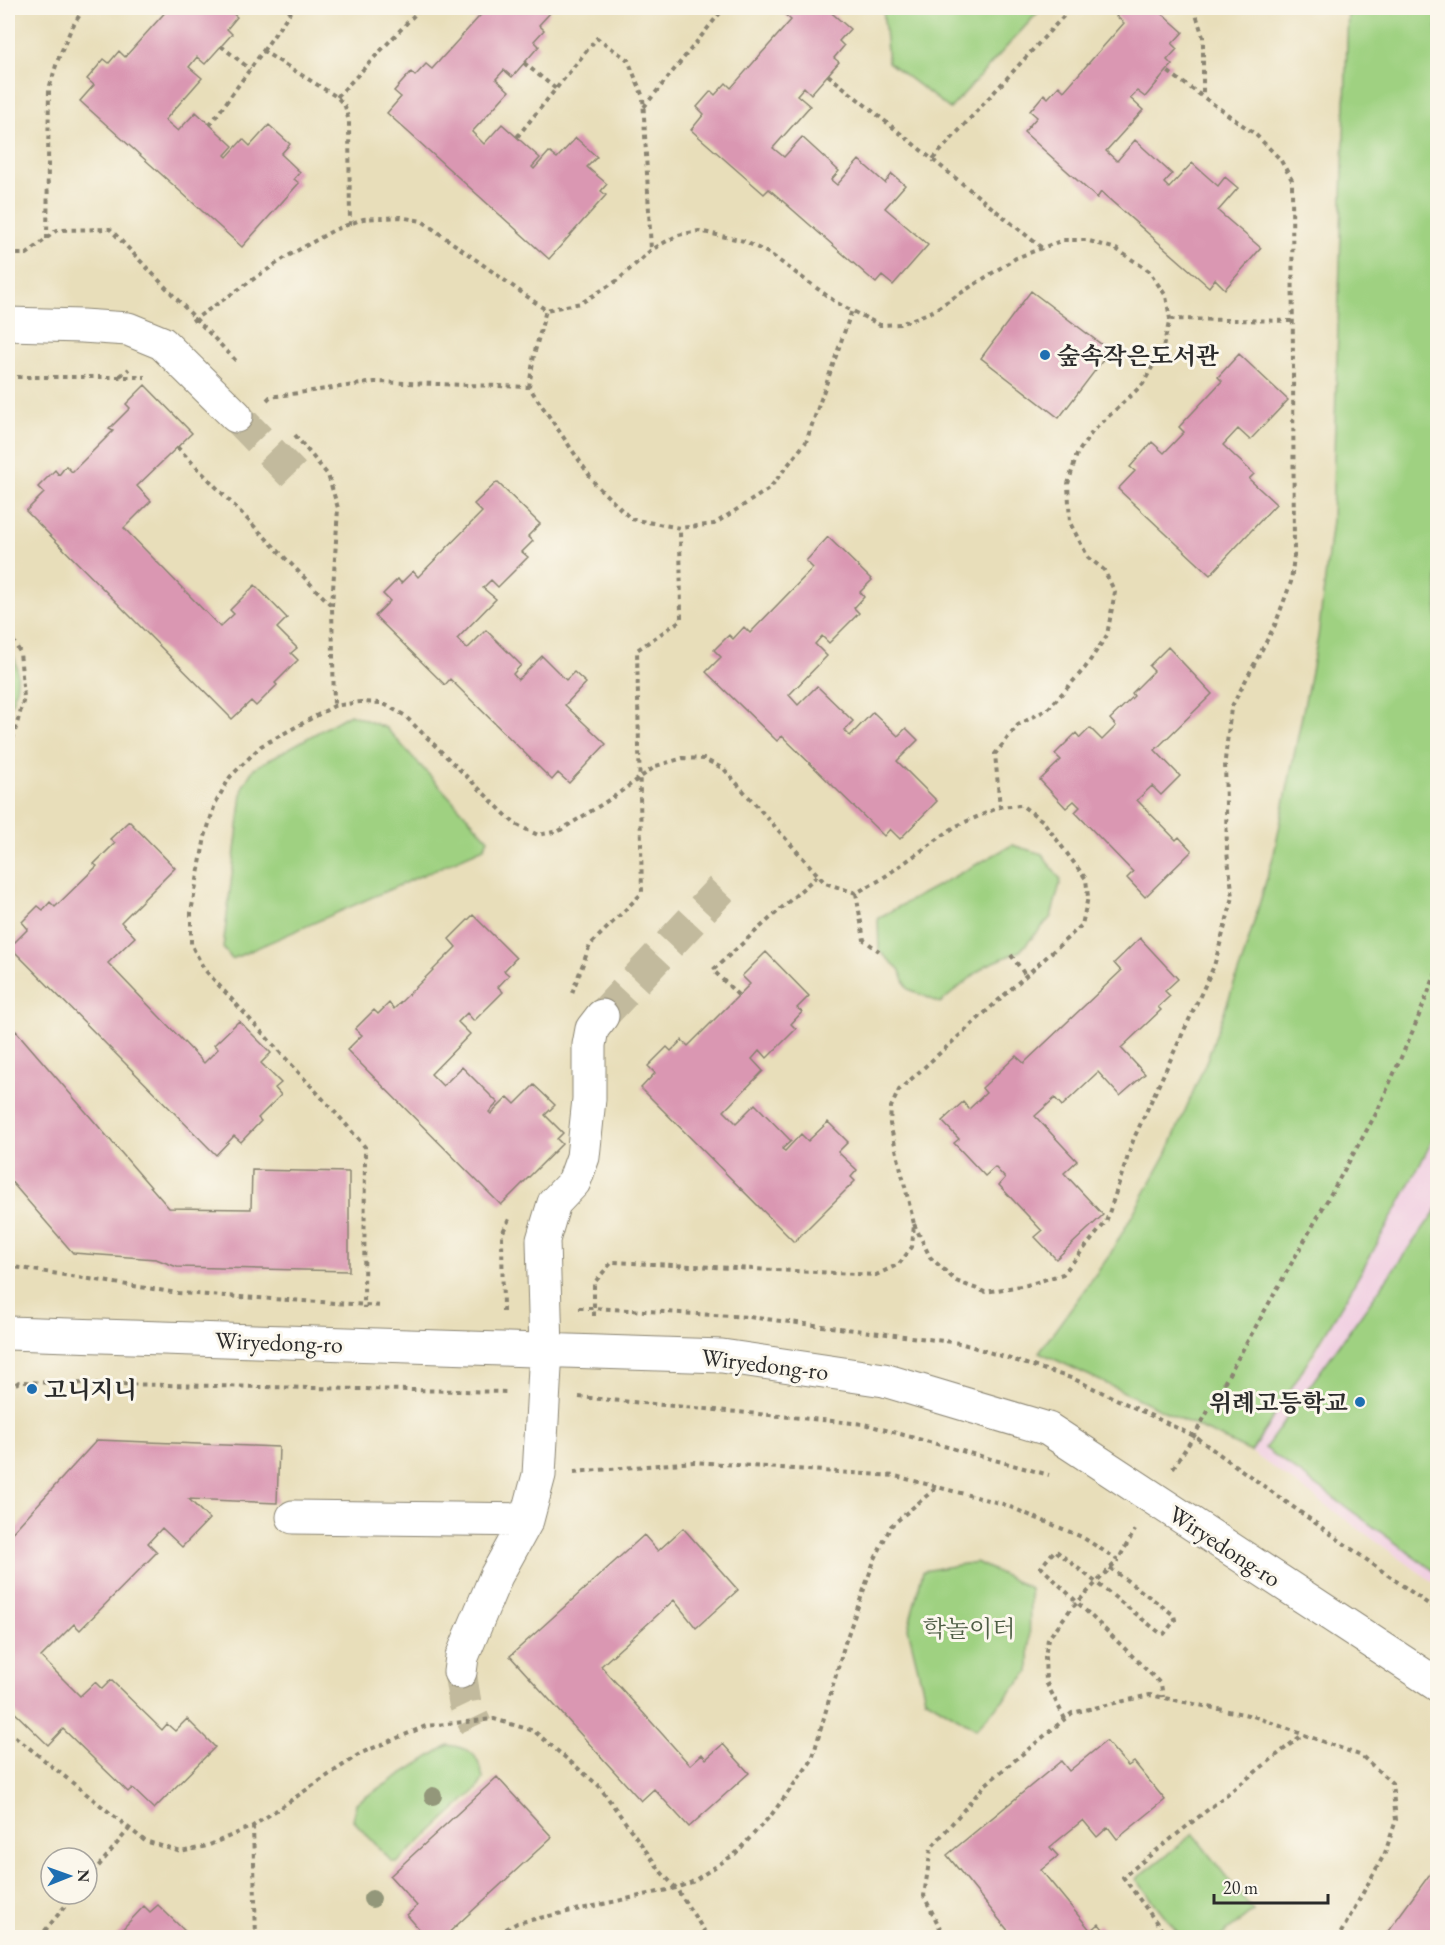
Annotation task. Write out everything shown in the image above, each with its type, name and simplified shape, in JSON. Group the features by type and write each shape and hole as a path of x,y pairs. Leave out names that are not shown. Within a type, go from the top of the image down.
{"street":[{"path":"8,324 128,329 162,343 236,416"},
{"path":"460,1672 462,1658 496,1576 527,1520 538,1475 546,1350 543,1240 554,1203 574,1182 583,1157 589,1099 589,1045 592,1029 602,1016"},
{"name":"Wiryedong-ro","path":"8,1333 722,1356 884,1380 1048,1429 1437,1685"},
{"path":"293,1517 527,1520"}],"path":[{"path":"47,238 49,89 71,29 84,8"},
{"path":"210,125 293,8"},
{"path":"337,97 421,8"},
{"path":"643,108 724,8"},
{"path":"933,159 1071,8"},
{"path":"1194,8 1203,37 1203,96"},
{"path":"517,137 597,38 628,60 643,97 651,250"},
{"path":"221,46 250,69"},
{"path":"263,51 337,97 345,106 349,122 350,225"},
{"path":"524,63 556,89"},
{"path":"363,1344 365,1148 344,1121 204,969 191,944 191,912 205,837 215,804 225,786 261,746 334,706 360,702 382,703 404,715 514,824 538,835 559,831 656,766 683,758 704,759 724,769 825,883 856,893 880,880 956,826 1000,807 1021,806 1043,821 1086,879 1088,897 1082,925 899,1089 891,1107 890,1124 914,1224 930,1257 956,1281 985,1292 1027,1286 1063,1274 1106,1222 1134,1138 1214,966 1233,897 1227,852 1225,772 1231,708 1275,625 1292,582 1294,556 1292,180 1280,159 1255,134 1167,70"},
{"path":"828,75 1043,248"},
{"path":"196,319 286,257 334,230 363,219 400,217 422,221 546,310 581,303 618,280 651,250 678,235 699,231 744,242 770,254 837,303 880,325 900,324 931,312 1016,258 1063,240 1086,240 1116,249 1149,272 1166,296 1170,319 1163,347 1143,384 1093,432 1077,454 1068,484 1070,523 1088,557 1104,570 1115,592 1107,635 1085,668 1048,709 1018,725 995,754 1000,807"},
{"path":"8,254 27,254 57,230 110,229 245,371"},
{"path":"546,310 534,355 529,387 596,485 631,519 680,528 714,524 769,489 806,442 852,310"},
{"path":"1170,319 1293,321"},
{"path":"8,377 134,376 152,378"},
{"path":"270,397 375,382 529,387"},
{"path":"295,435 328,476 338,508 332,606 334,706"},
{"path":"177,447 332,606"},
{"path":"571,1003 572,993 590,945 642,893 637,650 681,620 680,528"},
{"path":"8,632 20,652 24,698 8,757"},
{"path":"738,994 714,970 818,875"},
{"path":"856,893 864,940 879,951"},
{"path":"1011,955 1026,976"},
{"path":"1194,1436 1377,1112 1414,1028 1437,968"},
{"path":"503,1349 502,1234 509,1217"},
{"path":"594,1352 594,1283 612,1262 876,1275 899,1264 912,1247 914,1224"},
{"path":"538,1475 694,1462 895,1476 1003,1504 1082,1537 1118,1560"},
{"path":"490,1938 517,1923 692,1882 735,1854 772,1814 812,1760 845,1643 874,1560 891,1526 936,1487"},
{"path":"1065,1719 1046,1682 1045,1657 1048,1639 1070,1610 1118,1560 1138,1526"},
{"path":"1110,1568 1174,1616 1175,1620 1164,1634 1055,1550 1041,1567 1161,1684 1163,1697"},
{"path":"945,1938 924,1896 931,1848 985,1785 1072,1713 1150,1695 1253,1716 1362,1756 1392,1783 1395,1820 1385,1852 1338,1938"},
{"path":"8,1731 145,1841 181,1851 207,1846 253,1826 361,1753 426,1726 494,1719 534,1731 599,1786 662,1873 676,1887 709,1938"},
{"path":"1168,1938 1123,1877 1302,1734"},
{"path":"253,1826 256,1938"},
{"path":"99,1865 129,1829"},
{"path":"39,1938 65,1906"}],"shaded area":[{"name":"위례고등학교","path":"1437,1131 1437,1585 1251,1452 1315,1353 1376,1246"}],"green space":[{"path":"883,8 1042,8 950,109 888,62"},
{"path":"1348,8 1437,8 1437,1131 1348,1294 1301,1374 1251,1452 1039,1352 1109,1256 1166,1155 1208,1057 1243,959 1274,854 1318,637 1332,520"},
{"path":"8,645 17,669 17,686 8,711"},
{"path":"350,714 386,728 488,839 484,848 232,959 223,948 243,786 254,768"},
{"path":"1012,845 1042,854 1061,880 1051,917 1020,951 985,966 940,1003 908,989 899,969 879,951 878,918"},
{"name":"위례고등학교","path":"1437,1209 1437,1573 1265,1448"},
{"name":"학놀이터","path":"976,1562 1030,1588 1029,1672 976,1729 925,1698 908,1628 923,1571"},
{"path":"448,1745 463,1748 473,1754 479,1764 483,1779 477,1789 398,1862 392,1862 353,1820 356,1803"},
{"path":"1193,1834 1253,1911 1220,1937 1181,1937 1136,1879"}],"building":[{"path":"169,8 237,8 232,13 237,17 227,29 232,34 205,64 197,57 189,67 202,78 165,120 178,131 196,112 233,146 225,155 227,157 243,139 250,146 269,125 290,144 281,154 300,172 294,179 299,183 242,247 80,101 94,85 87,79 104,59 109,63 119,51 125,57"},
{"path":"487,8 545,8 550,13 539,25 544,30 534,41 539,46 512,77 504,70 496,79 509,91 472,132 484,144 502,124 540,158 532,167 534,169 549,152 557,158 576,138 597,157 587,167 607,184 601,191 606,195 549,259 387,113 401,97 394,91 411,72 415,76 426,64 432,69"},
{"path":"788,8 826,8 850,29 839,41 844,46 834,58 839,62 811,94 804,87 797,95 810,106 773,148 784,157 802,137 839,171 831,180 837,185 859,160 885,183 892,174 905,185 885,208 928,245 893,285 882,276 876,283 769,189 764,194 691,130 704,114 697,107 711,91 715,95 726,83 731,88 791,20 783,13"},
{"path":"1123,8 1156,8 1183,32 1172,44 1177,49 1167,60 1172,65 1145,97 1137,91 1130,98 1143,110 1106,151 1117,161 1135,140 1172,174 1164,183 1169,188 1192,163 1218,186 1225,177 1238,188 1218,211 1261,248 1225,289 1215,279 1209,287 1101,192 1097,198 1024,132 1037,117 1030,111 1044,94 1048,98 1059,86 1064,91 1124,23 1116,16"},
{"name":"숲속작은도서관","path":"1031,291 1110,351 1059,418 981,358"},
{"path":"1239,354 1288,400 1250,440 1238,429 1223,445 1254,474 1249,479 1276,504 1210,575 1118,489 1135,471 1130,467 1152,442 1164,453 1184,432 1179,427 1222,381 1218,377"},
{"path":"145,385 192,433 137,486 151,501 124,528 220,627 234,614 230,610 255,585 287,618 277,628 297,648 291,653 298,660 275,683 277,685 256,706 251,701 232,719 26,511 44,493 38,487 55,470 59,475 66,466 72,472 113,431 109,429 130,408 126,404"},
{"path":"497,482 540,524 528,536 533,541 522,552 528,557 498,587 491,580 483,588 496,599 457,639 467,649 486,630 521,665 513,674 518,680 542,656 566,680 574,672 586,683 565,705 606,744 569,783 558,773 552,780 450,679 445,685 375,616 390,601 383,594 398,579 401,583 413,571 418,577 482,512 474,504"},
{"path":"828,537 872,580 860,592 864,597 854,608 859,613 829,643 822,636 815,644 827,656 789,695 798,705 817,686 853,721 844,730 850,736 873,712 898,736 906,728 918,740 897,761 937,801 900,839 890,829 884,836 782,736 777,741 706,672 721,657 714,650 729,635 733,639 744,627 750,633 813,568 806,561"},
{"path":"1168,647 1212,694 1155,750 1180,776 1161,795 1152,786 1137,800 1176,840 1179,837 1192,851 1145,897 1127,878 1133,872 1075,812 1080,807 1074,801 1066,808 1040,780 1061,760 1055,754 1076,733 1080,738 1090,728 1102,740 1116,726 1110,719 1134,696 1132,693 1154,671 1149,666"},
{"path":"129,821 175,868 121,922 135,937 108,963 204,1063 218,1049 214,1045 239,1021 271,1053 261,1063 281,1083 275,1088 281,1095 258,1118 261,1121 241,1142 234,1136 216,1155 10,947 28,929 22,922 38,906 43,910 50,902 55,907 97,866 94,864 115,843 110,839"},
{"path":"473,915 516,958 504,971 509,975 498,987 503,992 474,1021 467,1013 458,1022 470,1034 431,1074 443,1086 462,1067 498,1103 489,1112 491,1114 508,1097 515,1104 534,1085 555,1105 545,1115 563,1133 557,1139 562,1144 501,1205 347,1050 362,1035 355,1029 374,1010 378,1014 389,1003 394,1009 456,947 449,939"},
{"path":"1140,938 1178,979 1165,991 1170,996 1158,1007 1161,1010 1121,1048 1145,1074 1120,1096 1098,1072 1062,1106 1055,1098 1035,1116 1077,1161 1064,1173 1103,1215 1056,1259 1035,1237 1042,1231 999,1185 1005,1178 995,1167 985,1176 954,1143 959,1139 942,1121 963,1102 969,1109 986,1093 982,1088 1016,1056 1024,1063 1121,971 1114,963"},
{"path":"766,952 809,996 797,1008 802,1012 791,1024 796,1029 767,1058 760,1050 752,1059 763,1071 724,1111 736,1123 755,1104 791,1141 782,1149 785,1151 801,1134 808,1141 828,1122 848,1142 838,1152 857,1170 851,1177 855,1181 794,1242 641,1088 655,1073 648,1066 667,1047 671,1051 682,1040 688,1046 750,984 742,976"},
{"path":"16,1031 169,1208 251,1209 252,1170 349,1172 349,1271 177,1267 156,1259 73,1253 8,1178 8,1039"},
{"path":"97,1440 279,1447 277,1503 189,1499 209,1519 182,1547 162,1528 148,1543 157,1552 80,1630 74,1624 41,1657 80,1696 95,1682 102,1689 111,1680 162,1730 167,1724 175,1731 187,1719 215,1747 154,1809 132,1788 128,1792 63,1729 48,1745 8,1706 8,1537"},
{"path":"683,1528 738,1590 696,1628 674,1600 601,1666 690,1765 702,1754 706,1759 723,1744 749,1773 689,1827 654,1789 641,1801 510,1656 644,1535 658,1551"},
{"path":"1106,1741 1128,1766 1134,1762 1165,1800 1117,1839 1108,1827 1097,1837 1083,1820 1050,1847 1058,1856 1041,1870 1091,1931 1099,1924 1110,1938 1014,1938 947,1855 1061,1761 1069,1771"},
{"path":"497,1777 552,1837 443,1938 427,1938 407,1915 417,1906 390,1876"},
{"path":"1438,1863 1438,1938 1383,1938"},
{"path":"158,1905 192,1938 114,1938 144,1906 150,1912"}],"tunnel":[{"path":"236,416 303,485"},
{"path":"602,1016 721,889"},
{"path":"460,1672 465,1703 476,1726"}],"place":[{"name":"숲속작은도서관","path":"1045,355"},
{"name":"고니지니","path":"32,1389"},
{"name":"위례고등학교","path":"1360,1402"}]}
